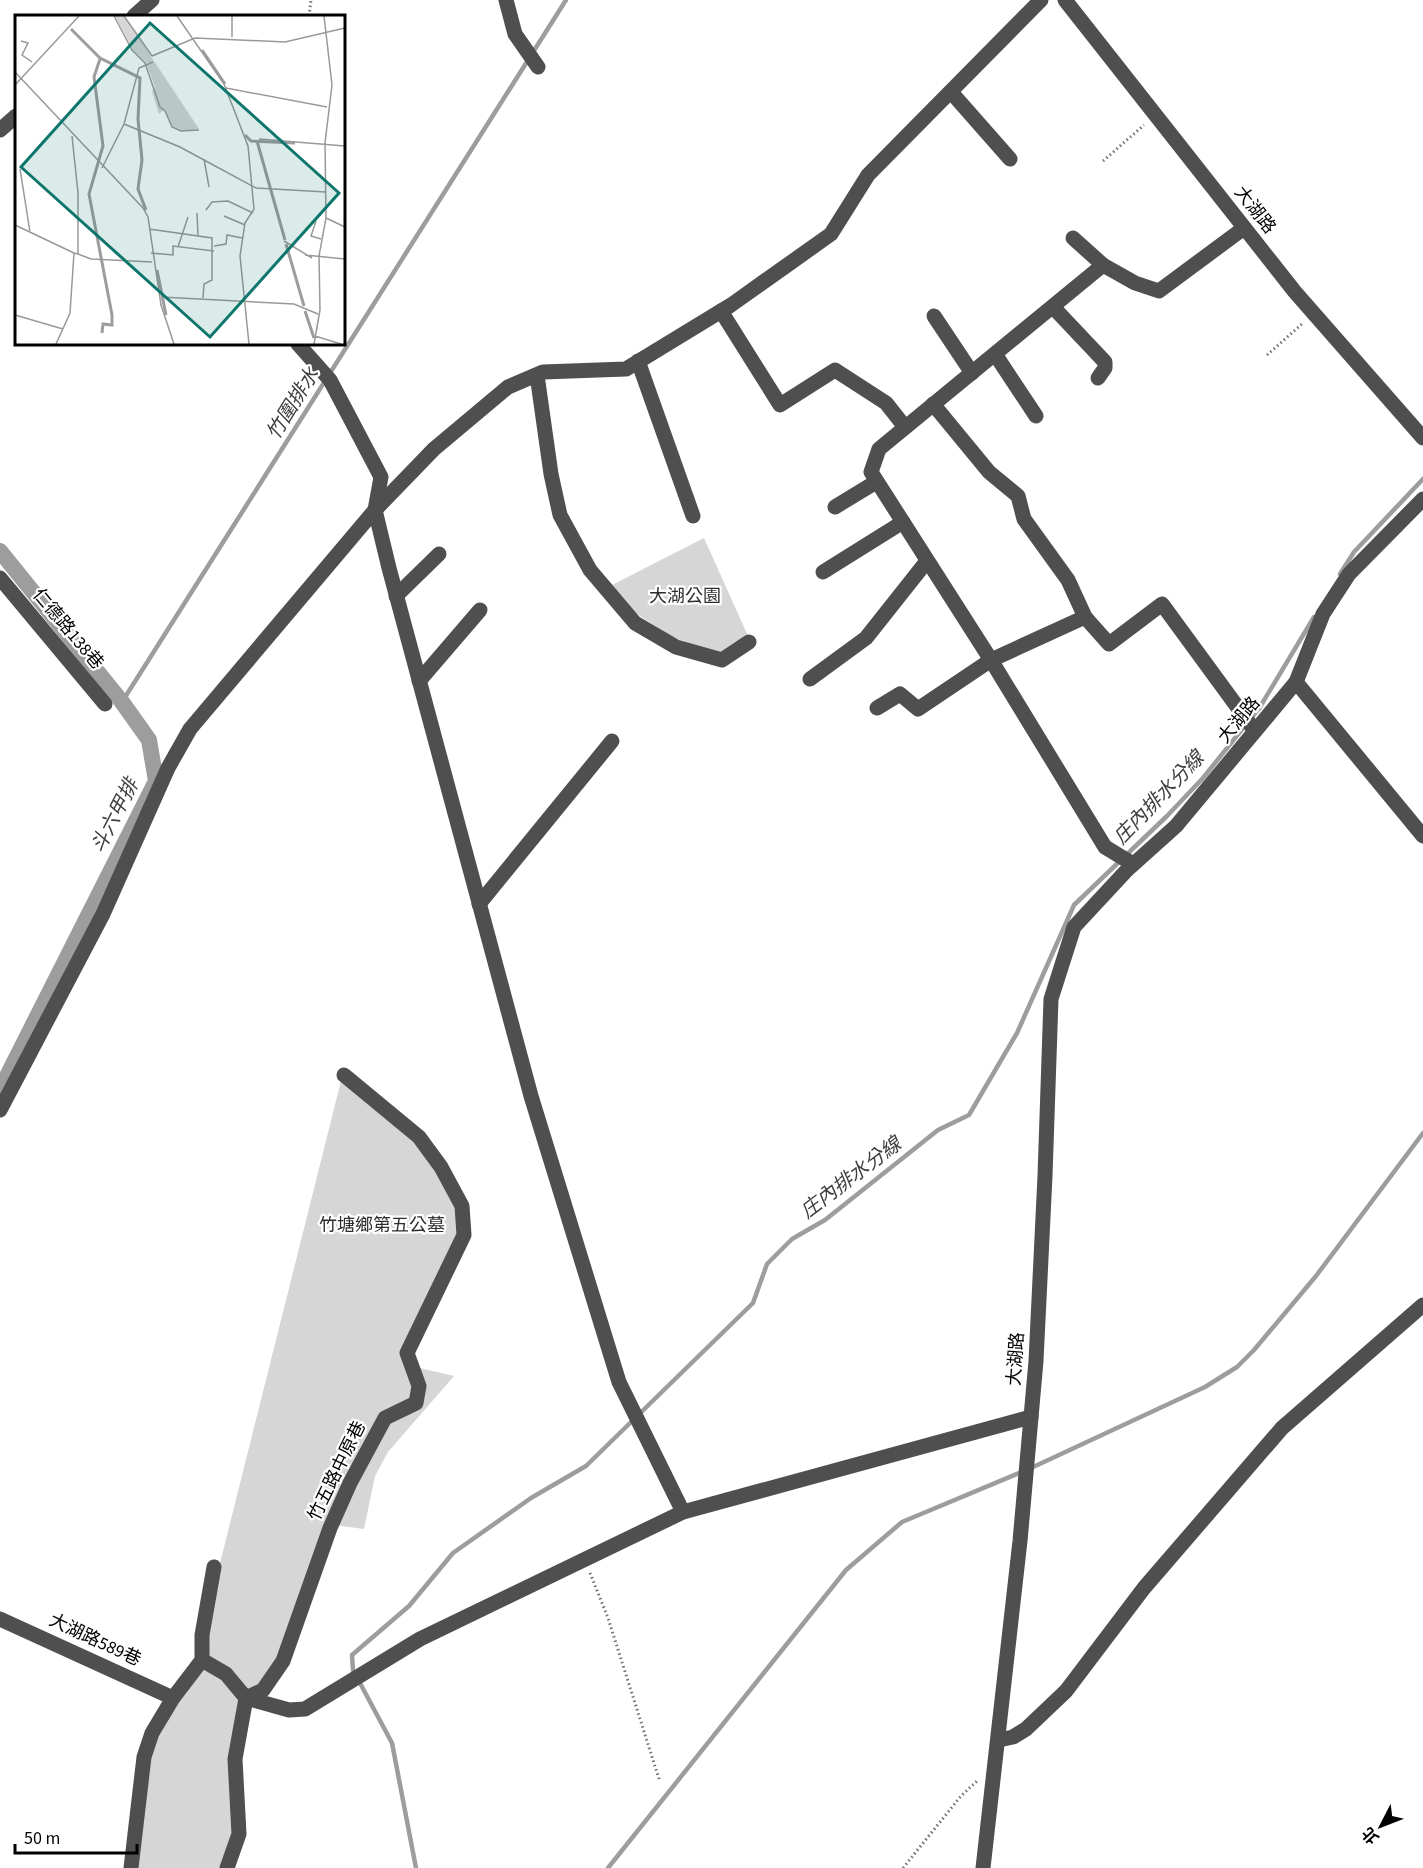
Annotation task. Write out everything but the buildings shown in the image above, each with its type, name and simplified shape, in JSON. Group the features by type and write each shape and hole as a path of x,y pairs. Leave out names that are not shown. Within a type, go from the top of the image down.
{"street":[{"path":"135,15 152,0"},
{"path":"506,0 515,34 538,67"},
{"path":"0,1110 103,914 168,768 190,729 375,510 434,449 508,387 543,372 626,369 721,311 831,234 868,175 1041,0"},
{"name":"大湖路","path":"1065,0 1314,314 1423,438"},
{"path":"951,92 1010,159"},
{"path":"0,130 15,117"},
{"path":"1073,238 1103,265 1135,283 1159,291 1244,228"},
{"path":"1103,265 879,449 871,472 991,660 1106,847 1133,864"},
{"path":"1053,307 1105,362 1105,368 1098,378"},
{"path":"721,311 780,405 836,370 886,403 905,427"},
{"path":"934,316 972,373"},
{"path":"299,345 330,380 381,477 375,510 396,596 531,1096 619,1382 683,1512"},
{"path":"995,354 1036,416"},
{"path":"638,361 693,516"},
{"path":"537,375 551,474 560,515 590,570 635,623 676,647 722,660 750,642"},
{"path":"933,404 988,472 1018,496 1024,519 1068,580 1085,617 1109,644 1162,604 1255,731"},
{"path":"835,507 876,482"},
{"name":"大湖路","path":"983,1868 999,1740 1031,1417 1045,1176 1051,999 1074,927 1133,864 1176,826 1296,682 1323,614 1349,574 1423,499"},
{"path":"823,572 903,522"},
{"path":"396,596 439,554"},
{"path":"810,679 866,638 927,561"},
{"name":"仁德路138巷","path":"0,578 105,704"},
{"path":"419,681 480,610"},
{"path":"878,708 900,694 918,709 991,660 1085,617"},
{"path":"1296,682 1423,836"},
{"path":"479,904 612,741"},
{"name":"竹五路中原巷","path":"246,1698 263,1690 283,1660 330,1528 350,1483 385,1418 416,1403 418,1386 407,1353 464,1235 462,1206 441,1167 418,1137 344,1075"},
{"path":"999,1740 1013,1737 1026,1729 1066,1691 1144,1588 1282,1428 1423,1305"},
{"path":"202,1660 226,1674 246,1698 289,1710 305,1709 420,1639 683,1512 1031,1417"},
{"path":"131,1868 144,1757 152,1733 173,1698 202,1660 202,1635 214,1567"},
{"name":"大湖路589巷","path":"0,1619 173,1698"},
{"path":"227,1868 239,1834 235,1759 246,1698"}],"path":[{"path":"309,15 311,0"},
{"path":"1103,161 1155,115"},
{"path":"1267,355 1314,314"},
{"path":"585,1559 608,1618 660,1782"},
{"path":"903,1868 961,1796 996,1764"}],"green space":[{"name":"大湖公園","path":"704,538 748,636 720,653 674,638 637,614 612,585"},
{"name":"竹塘鄉第五公墓","path":"341,1081 406,1132 454,1193 458,1236 403,1364 454,1376 388,1452 375,1476 364,1529 326,1524 272,1672 252,1692 238,1699 230,1757 236,1832 221,1868 135,1868 150,1757 168,1710 201,1673 218,1571"}],"waterway":[{"name":"竹圍排水","path":"122,702 566,0"},
{"name":"庄內排水分線","path":"1340,574 1354,552 1423,479"},
{"name":"斗六甲排","path":"0,551 122,702 149,740 156,781 0,1090"},
{"name":"庄內排水分線","path":"416,1868 392,1743 353,1670 352,1655 409,1606 453,1553 531,1498 586,1466 753,1303 767,1264 792,1239 825,1220 938,1130 969,1115 1017,1033 1074,905 1167,816 1203,778 1260,707 1314,617"},
{"path":"1031,1468 1205,1387 1237,1367 1316,1276 1423,1133"},
{"path":"608,1868 846,1570 902,1522 1024,1471"}]}
